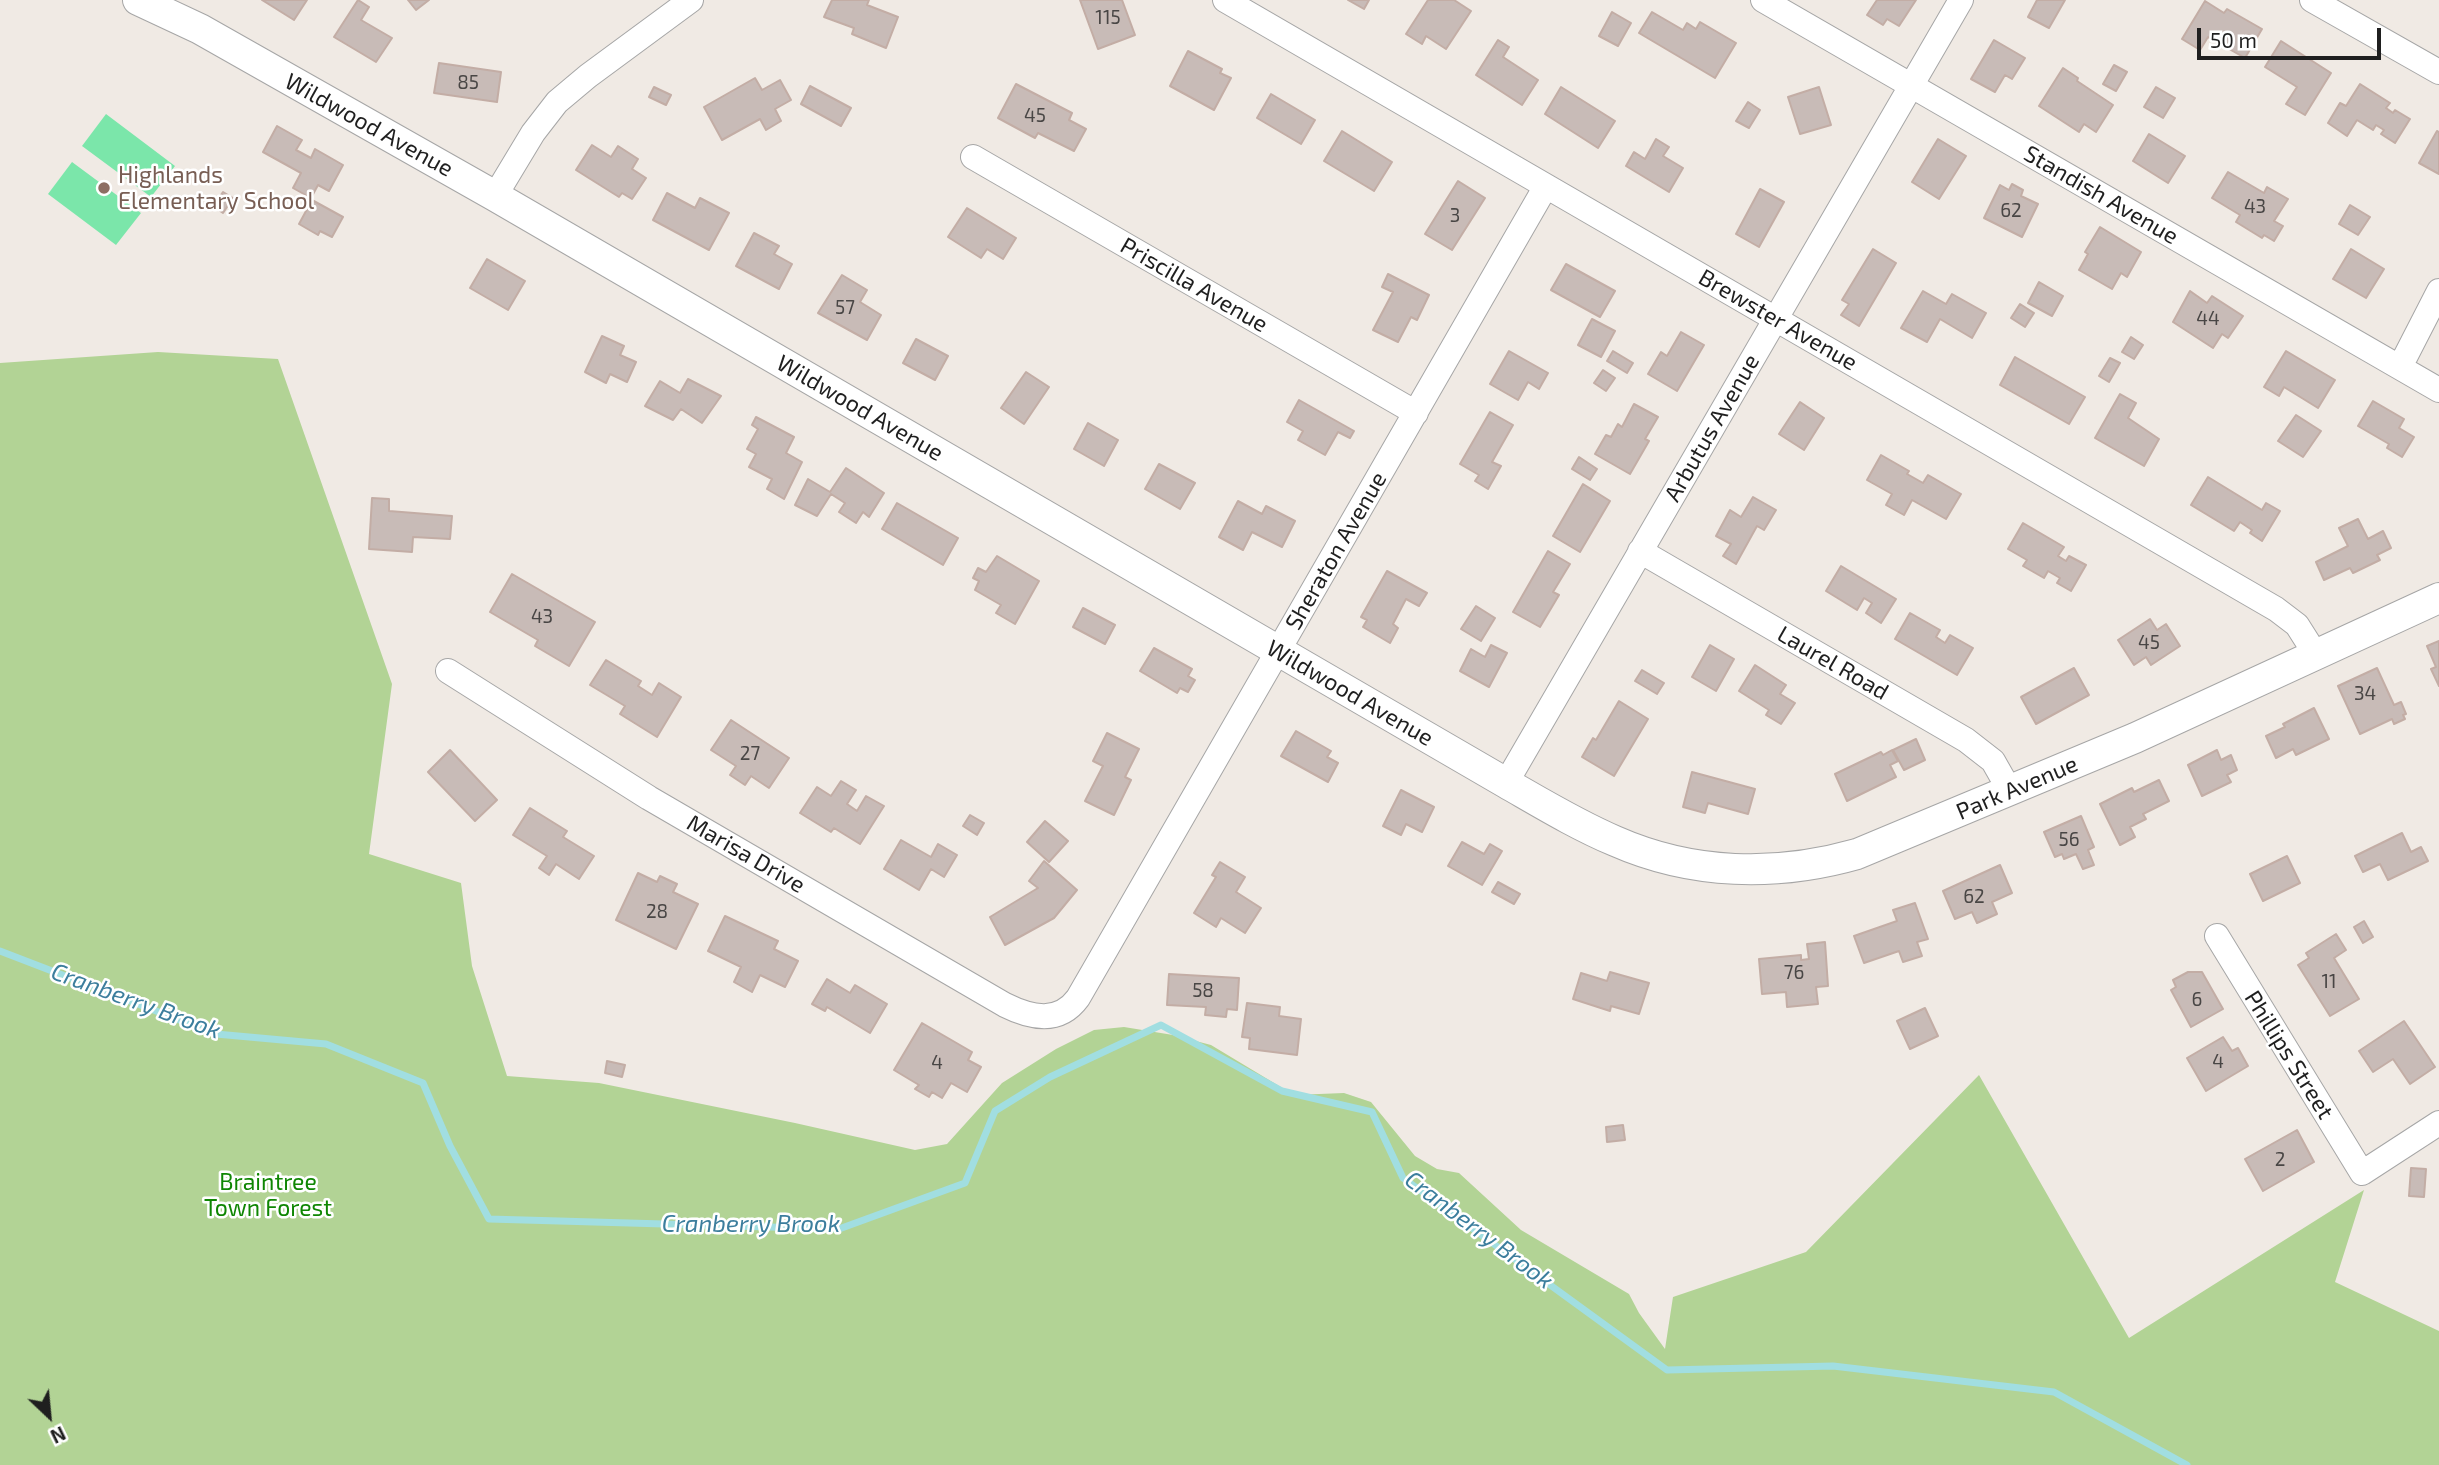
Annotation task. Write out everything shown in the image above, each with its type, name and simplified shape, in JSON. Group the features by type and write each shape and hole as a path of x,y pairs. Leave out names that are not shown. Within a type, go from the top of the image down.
{"street":[{"name":"Wildwood Avenue","path":"138,0 200,29 495,196 1506,783 1579,822"},
{"path":"495,196 533,133 556,102 691,0"},
{"name":"Brewster Avenue","path":"1225,0 2277,609 2297,625 2316,655"},
{"name":"Standish Avenue","path":"1763,0 2439,390"},
{"name":"Arbutus Avenue","path":"1506,783 1961,0"},
{"path":"2312,0 2439,72"},
{"name":"Priscilla Avenue","path":"973,157 1416,413"},
{"name":"Sheraton Avenue","path":"1054,1016 1072,1007 1078,998 1546,186"},
{"path":"2400,367 2439,291"},
{"name":"Laurel Road","path":"1640,551 1966,740 1993,761 2010,791"},
{"name":"Park Avenue","path":"1579,822 1622,844 1673,861 1725,869 1777,870 1818,864 1857,854 2135,738 2439,598"},
{"name":"Marisa Drive","path":"447,671 638,791 1005,1006 1029,1014 1054,1016"},
{"name":"Phillips Street","path":"2217,936 2362,1173 2439,1123"}],"green space":[{"path":"106,114 175,166 151,197 82,146"},
{"path":"72,162 141,213 116,245 48,194"},
{"name":"Braintree Town Forest","path":"158,352 278,359 392,684 369,854 461,883 472,966 507,1076 599,1083 915,1150 947,1144 1002,1083 1056,1049 1094,1030 1124,1027 1173,1035 1211,1045 1294,1095 1344,1093 1371,1102 1415,1156 1437,1169 1459,1173 1521,1230 1629,1294 1665,1349 1673,1297 1806,1252 1979,1075 2129,1338 2364,1190 2335,1282 2439,1331 2439,1465 0,1465 0,363"}],"building":[{"path":"262,0 307,0 294,20"},
{"path":"358,0 369,7 361,20 392,38 376,62 334,37"},
{"path":"408,0 429,0 416,10"},
{"path":"832,0 869,0 867,5 898,17 886,48 852,34 854,28 824,17"},
{"path":"1080,0 1122,0 1135,35 1098,49"},
{"path":"1348,0 1369,0 1364,9"},
{"path":"1428,0 1454,0 1471,11 1446,49 1426,36 1422,44 1406,34"},
{"path":"1877,0 1916,0 1899,26 1887,19 1883,25 1867,15"},
{"path":"2037,0 2065,0 2049,28 2028,17"},
{"path":"2205,1 2224,13 2227,9 2262,29 2245,58 2208,37 2200,50 2182,39"},
{"path":"1612,12 1631,23 1618,46 1599,36"},
{"path":"1652,12 1683,30 1687,23 1696,29 1700,22 1736,43 1715,78 1639,33"},
{"path":"1498,40 1509,47 1503,57 1538,80 1522,105 1476,75"},
{"path":"1994,40 2025,58 2012,79 2005,75 1995,92 1971,79"},
{"path":"2281,41 2331,73 2305,115 2286,104 2297,87 2265,67"},
{"path":"1188,51 1222,69 1220,73 1231,78 1214,110 1170,86"},
{"path":"439,63 501,72 497,102 434,93"},
{"path":"2114,65 2127,72 2116,91 2103,84"},
{"path":"2063,68 2078,78 2077,81 2113,105 2096,132 2084,124 2079,132 2039,106"},
{"path":"755,78 762,90 780,80 791,100 775,109 781,121 766,130 760,119 722,140 704,107"},
{"path":"1016,84 1072,113 1069,120 1086,129 1074,151 1038,133 1035,138 998,118"},
{"path":"2360,84 2390,103 2386,108 2393,113 2395,110 2410,119 2395,143 2381,134 2384,130 2376,125 2373,130 2357,120 2347,136 2328,123 2340,103 2346,106"},
{"path":"810,86 851,108 841,126 801,104"},
{"path":"654,87 671,95 666,105 649,97"},
{"path":"1561,87 1615,121 1598,148 1545,114"},
{"path":"1819,87 1831,125 1800,134 1788,97"},
{"path":"2156,87 2175,98 2163,118 2144,107"},
{"path":"1271,94 1315,120 1301,144 1257,118"},
{"path":"1748,102 1760,110 1749,128 1736,121"},
{"path":"277,126 302,140 296,150 311,158 315,149 343,165 329,191 318,185 311,198 293,188 301,173 263,152"},
{"path":"1342,131 1392,162 1374,191 1324,161"},
{"path":"2437,131 2439,132 2439,174 2419,163"},
{"path":"2149,134 2185,156 2168,183 2133,161"},
{"path":"1656,139 1669,147 1663,156 1683,168 1669,192 1626,166 1634,152 1645,159"},
{"path":"1938,139 1966,156 1939,199 1912,182"},
{"path":"592,145 611,157 618,146 638,159 632,169 646,178 632,199 622,193 619,197 576,170"},
{"path":"2228,172 2264,193 2267,187 2288,199 2274,221 2283,226 2274,241 2264,235 2262,238 2236,222 2240,215 2212,198"},
{"path":"1458,181 1485,198 1452,250 1425,234"},
{"path":"2012,184 2023,190 2021,196 2038,204 2022,237 1984,218 2000,185 2009,190"},
{"path":"1760,189 1784,202 1759,247 1736,234"},
{"path":"223,192 233,198 223,213 213,206"},
{"path":"667,193 695,208 700,198 729,213 709,250 653,220"},
{"path":"312,200 343,217 332,237 320,231 318,235 299,224"},
{"path":"2350,205 2370,217 2358,235 2339,224"},
{"path":"967,208 1016,238 1003,259 987,249 981,258 948,237"},
{"path":"2100,227 2141,252 2127,277 2121,273 2112,289 2079,270 2088,254 2085,252"},
{"path":"754,233 779,246 774,254 792,264 779,289 736,266"},
{"path":"1873,249 1896,263 1859,326 1841,315 1849,304 1842,300"},
{"path":"2351,249 2384,269 2366,298 2333,279"},
{"path":"487,259 525,281 508,310 470,288"},
{"path":"1566,264 1615,291 1600,317 1551,290"},
{"path":"1388,274 1429,295 1417,320 1411,317 1398,342 1373,330 1393,292 1382,287"},
{"path":"842,275 867,290 860,302 881,315 867,340 818,313"},
{"path":"2039,282 2063,296 2052,316 2028,303"},
{"path":"1923,291 1946,304 1952,294 1986,313 1972,338 1940,319 1927,342 1901,328"},
{"path":"2190,291 2207,303 2212,296 2243,316 2228,338 2222,334 2213,348 2173,322"},
{"path":"2020,304 2034,313 2025,327 2011,318"},
{"path":"1592,319 1615,331 1601,357 1578,345"},
{"path":"1681,332 1704,345 1677,391 1648,374 1661,352 1667,356"},
{"path":"602,336 624,346 620,355 636,362 627,382 610,374 606,383 585,372"},
{"path":"2131,337 2143,345 2134,359 2122,352"},
{"path":"916,339 948,356 935,380 903,363"},
{"path":"1509,351 1548,373 1539,389 1528,382 1518,400 1490,384"},
{"path":"1613,351 1633,363 1627,373 1607,361"},
{"path":"2286,351 2335,380 2318,408 2284,387 2279,396 2264,387"},
{"path":"2015,357 2085,397 2069,424 2000,385"},
{"path":"2110,358 2120,363 2109,382 2099,376"},
{"path":"1603,370 1615,378 1606,391 1594,383"},
{"path":"1026,372 1049,387 1024,424 1001,408"},
{"path":"688,379 721,396 702,423 681,409 673,420 645,406 660,381 680,393"},
{"path":"2120,394 2136,403 2128,418 2159,439 2144,466 2095,438"},
{"path":"1299,400 1354,431 1350,438 1338,432 1325,455 1298,440 1303,431 1287,422"},
{"path":"2373,401 2404,419 2399,428 2414,437 2402,457 2387,448 2389,444 2358,426"},
{"path":"1800,402 1824,418 1804,450 1779,434"},
{"path":"1634,404 1658,417 1645,439 1649,441 1630,474 1595,454 1606,435 1611,437 1618,424 1622,427"},
{"path":"1490,412 1513,425 1492,462 1501,466 1488,489 1475,481 1479,475 1460,464"},
{"path":"2296,415 2321,431 2303,457 2278,441"},
{"path":"756,417 794,437 786,453 802,462 784,499 767,489 772,479 749,467 756,454 747,449 758,429 752,425"},
{"path":"1088,423 1118,440 1104,466 1074,449"},
{"path":"1881,455 1909,471 1907,474 1923,483 1928,475 1961,494 1946,519 1912,500 1904,515 1886,505 1892,494 1867,480"},
{"path":"1579,457 1597,469 1590,480 1572,469"},
{"path":"1159,464 1195,483 1180,509 1145,489"},
{"path":"846,468 884,493 869,517 863,512 856,523 839,512 845,503 831,494 817,516 795,505 808,479 830,492"},
{"path":"2208,477 2262,510 2266,503 2280,511 2262,541 2240,522 2234,531 2191,505"},
{"path":"1583,484 1610,501 1580,552 1553,536"},
{"path":"1753,497 1776,510 1764,530 1757,526 1736,564 1723,556 1731,544 1716,536 1730,510 1741,517"},
{"path":"372,498 389,499 389,511 452,516 450,539 413,537 412,552 369,549"},
{"path":"1238,501 1262,514 1266,506 1295,521 1282,547 1252,532 1243,550 1219,537"},
{"path":"897,503 958,538 943,565 882,529"},
{"path":"2358,519 2368,539 2383,531 2391,548 2377,555 2380,560 2353,573 2350,568 2324,580 2316,562 2348,546 2339,528"},
{"path":"2023,523 2064,547 2058,556 2066,561 2069,556 2086,565 2071,591 2057,583 2060,578 2048,571 2044,578 2023,566 2027,560 2008,549"},
{"path":"1548,551 1570,564 1553,592 1559,595 1540,627 1513,612"},
{"path":"997,556 1039,581 1015,624 996,613 1001,605 975,590 979,581 973,578 978,568 986,572"},
{"path":"1841,566 1896,599 1881,623 1866,613 1872,603 1864,598 1857,610 1826,591"},
{"path":"1387,571 1427,593 1419,606 1406,599 1393,624 1398,628 1390,643 1363,627 1367,620 1361,617"},
{"path":"512,574 595,622 569,666 535,646 538,640 490,612"},
{"path":"1476,606 1495,618 1481,641 1461,629"},
{"path":"1083,608 1115,625 1105,644 1073,627"},
{"path":"1910,613 1940,630 1936,637 1945,643 1950,635 1973,648 1957,675 1895,639"},
{"path":"2150,619 2157,630 2166,624 2180,646 2151,665 2146,657 2134,665 2118,640"},
{"path":"2439,641 2439,686 2431,669 2436,667 2427,646"},
{"path":"1491,645 1507,653 1489,687 1460,671 1471,649 1485,657"},
{"path":"1710,645 1734,659 1716,691 1692,677"},
{"path":"1154,648 1192,669 1188,676 1195,680 1188,692 1180,688 1177,693 1140,671"},
{"path":"606,660 641,681 638,686 652,695 659,683 681,697 657,737 620,714 625,706 590,685"},
{"path":"1755,665 1786,685 1780,694 1795,703 1781,724 1766,715 1769,710 1739,691"},
{"path":"2074,668 2089,695 2036,724 2021,697"},
{"path":"2377,668 2394,705 2401,702 2406,714 2403,715 2405,719 2394,724 2392,719 2360,734 2338,686"},
{"path":"1642,670 1664,683 1657,694 1635,681"},
{"path":"1619,701 1648,719 1614,776 1582,757 1593,738 1596,740"},
{"path":"2314,708 2329,739 2296,755 2293,749 2276,758 2266,736"},
{"path":"731,720 789,758 769,788 751,776 745,785 730,775 736,766 711,750"},
{"path":"1296,731 1331,751 1327,757 1338,763 1328,782 1281,756"},
{"path":"1107,733 1139,749 1125,777 1131,780 1114,815 1085,801 1103,766 1093,761"},
{"path":"1916,739 1925,760 1904,770 1893,750"},
{"path":"450,750 497,800 475,821 428,772"},
{"path":"1892,750 1898,761 1890,765 1896,777 1847,801 1835,774 1881,752 1883,755"},
{"path":"2217,750 2221,760 2231,755 2237,770 2227,775 2231,782 2202,796 2188,765"},
{"path":"1692,772 1755,789 1748,814 1708,803 1705,813 1683,807"},
{"path":"2159,780 2169,801 2143,814 2146,819 2130,827 2135,837 2120,845 2100,804 2132,788 2134,792"},
{"path":"841,781 856,790 847,804 857,811 866,796 884,806 860,844 834,828 831,832 800,813 817,787 831,796"},
{"path":"1401,790 1434,807 1422,832 1406,824 1401,835 1383,826"},
{"path":"530,808 567,831 563,837 594,856 579,879 556,864 549,875 539,868 547,856 513,835"},
{"path":"970,815 984,823 977,835 963,826"},
{"path":"2081,816 2094,847 2088,850 2094,865 2083,869 2076,854 2064,859 2062,854 2055,857 2044,832"},
{"path":"1045,821 1068,841 1049,862 1027,842"},
{"path":"2402,833 2411,852 2421,847 2428,861 2388,880 2380,864 2363,872 2355,856"},
{"path":"901,840 931,857 938,844 957,855 944,877 931,869 919,890 884,869"},
{"path":"1462,842 1484,854 1490,844 1502,851 1482,885 1448,866"},
{"path":"2287,856 2300,883 2263,901 2250,874"},
{"path":"1044,861 1077,890 1054,918 1005,945 990,917 1038,888 1029,881"},
{"path":"1220,862 1245,877 1236,892 1261,908 1245,933 1221,918 1216,927 1194,913 1216,877 1212,875"},
{"path":"2000,865 2012,893 1992,902 1997,914 1977,923 1972,912 1955,919 1943,891"},
{"path":"638,873 657,882 660,876 677,884 673,892 698,904 676,949 616,920"},
{"path":"1498,882 1520,894 1514,904 1492,892"},
{"path":"1915,903 1928,939 1917,942 1922,956 1903,962 1899,951 1864,963 1854,936 1897,921 1893,910"},
{"path":"725,916 778,941 774,949 798,961 785,987 760,975 752,992 734,982 741,967 708,951"},
{"path":"2364,921 2373,937 2363,943 2354,927"},
{"path":"2336,934 2346,950 2334,958 2359,999 2330,1016 2298,965 2309,958 2306,953"},
{"path":"1825,942 1828,986 1816,987 1818,1004 1787,1007 1786,992 1762,994 1759,959 1801,955 1801,960 1809,959 1807,944"},
{"path":"1610,972 1649,983 1639,1014 1611,1006 1610,1011 1573,999 1581,973 1607,981"},
{"path":"2188,972 2202,972 2223,1009 2191,1027 2171,990 2176,987 2173,980"},
{"path":"1169,974 1239,978 1237,1010 1227,1009 1226,1017 1205,1015 1206,1007 1167,1005"},
{"path":"827,979 850,993 855,985 887,1004 870,1033 827,1007 825,1011 812,1004"},
{"path":"1247,1003 1280,1007 1279,1016 1301,1019 1297,1055 1249,1049 1250,1038 1242,1037"},
{"path":"1925,1008 1938,1036 1910,1049 1897,1021"},
{"path":"2404,1021 2435,1067 2410,1084 2393,1059 2373,1072 2359,1051"},
{"path":"922,1023 972,1052 968,1060 981,1067 967,1092 951,1083 942,1098 932,1092 929,1097 915,1089 919,1085 894,1070"},
{"path":"2223,1037 2232,1051 2238,1048 2248,1066 2206,1091 2187,1058"},
{"path":"607,1061 625,1065 622,1077 605,1073"},
{"path":"1623,1125 1625,1140 1607,1142 1606,1127"},
{"path":"2297,1130 2314,1162 2263,1191 2245,1159"},
{"path":"2411,1168 2426,1169 2424,1197 2409,1196"}],"waterway":[{"name":"Cranberry Brook","path":"0,951 216,1034 326,1044 423,1083 450,1146 489,1219 839,1229 965,1183 995,1111 1050,1077 1161,1025 1282,1091 1372,1112 1403,1178 1667,1370 1833,1366 2054,1392 2187,1465"}],"place":[{"name":"Highlands Elementary School","path":"104,188"}]}
